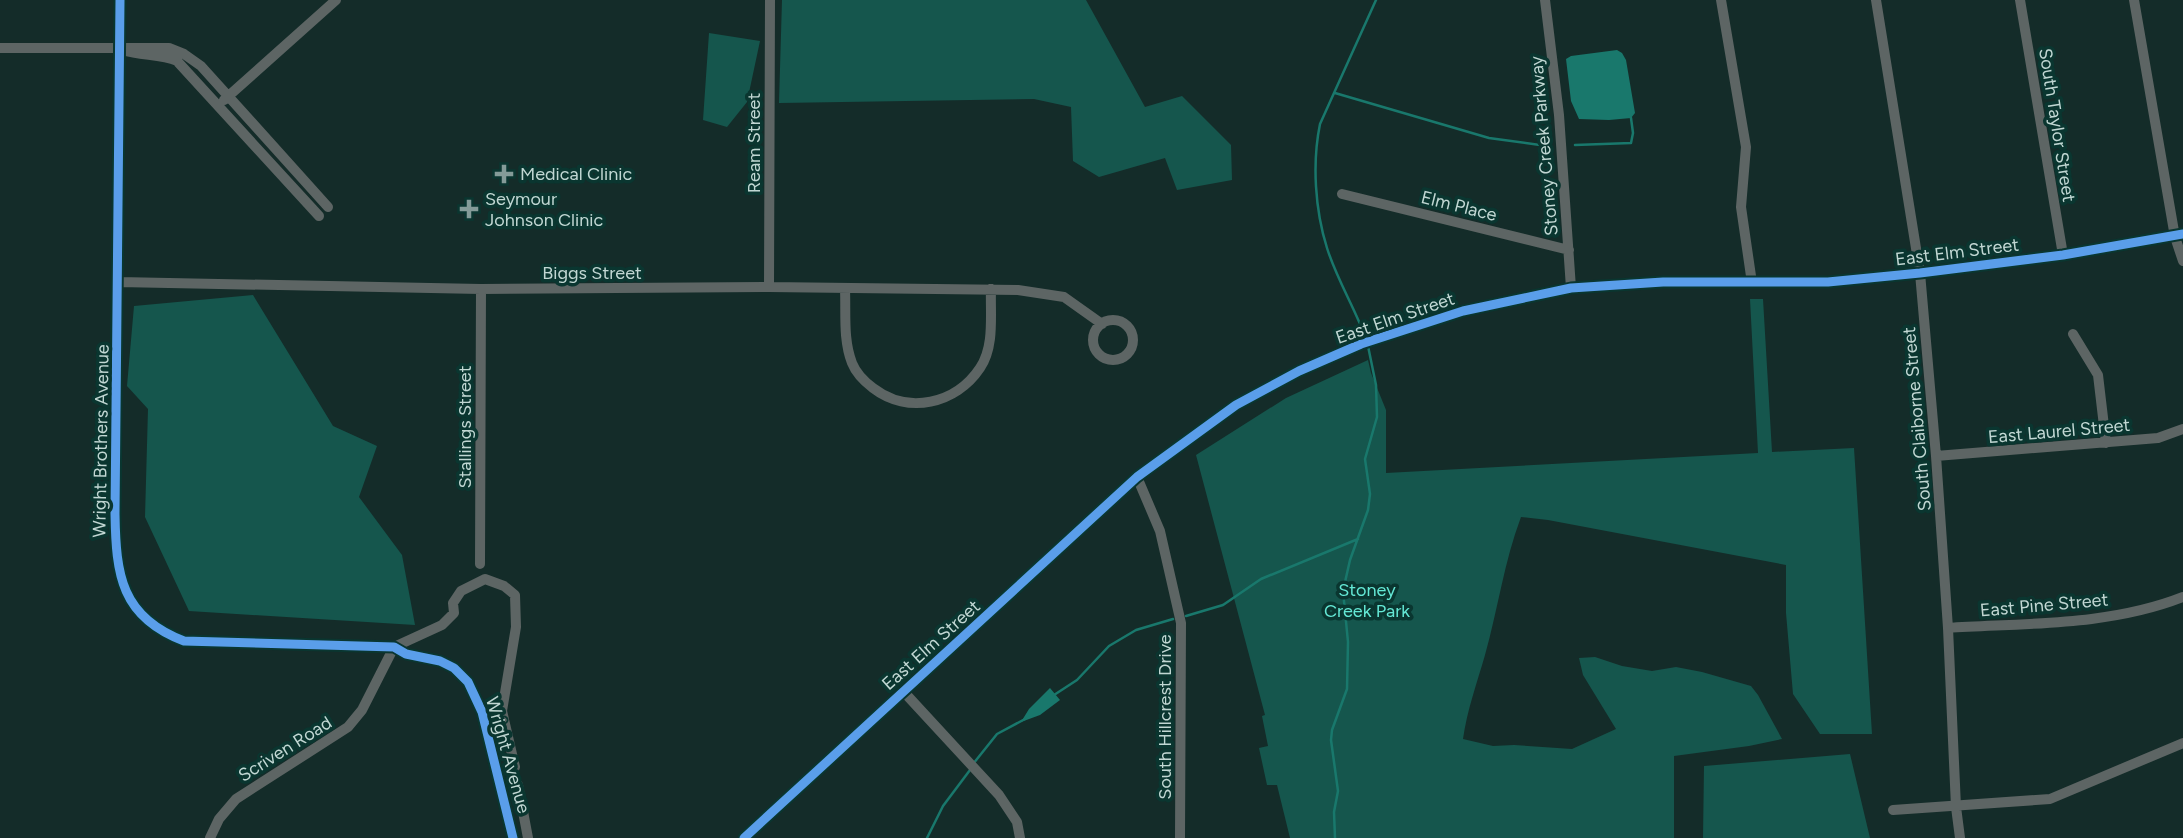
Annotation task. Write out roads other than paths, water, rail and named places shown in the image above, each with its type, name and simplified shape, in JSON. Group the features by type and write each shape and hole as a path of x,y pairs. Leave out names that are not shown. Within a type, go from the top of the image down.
{"street":[{"name":"Wright Brothers Avenue","path":"120,0 116,550 123,584 141,614 153,627 184,641 394,647"},
{"path":"218,105 336,0"},
{"name":"Ream Street","path":"769,287 770,0"},
{"name":"Stoney Creek Parkway","path":"1545,0 1559,114 1571,288"},
{"path":"1721,0 1746,147 1741,207 1752,283"},
{"name":"South Claiborne Street","path":"1876,0 1920,273 1948,628 1956,807 1961,838"},
{"name":"South Taylor Street","path":"2020,0 2063,255"},
{"path":"2134,0 2183,261"},
{"path":"0,48 119,49 139,46 169,48 184,54 201,66 328,207"},
{"path":"119,49 138,55 166,56 177,61 318,216"},
{"name":"Elm Place","path":"1342,194 1569,250"},
{"name":"East Elm Street","path":"744,838 1137,477 1236,405 1299,371 1386,336 1463,311 1571,288 1663,282 1828,282 2063,255 2179,236"},
{"name":"Biggs Street","path":"119,282 481,289 769,287 1018,290 1064,297 1102,324"},
{"name":"Stallings Street","path":"480,564 481,289"},
{"path":"845,289 846,345 853,367 884,396 904,402 924,403 946,398 966,385 982,366 989,344 991,289"},
{"path":"1114,320 1122,322 1131,330 1133,343 1127,356 1114,361 1103,358 1095,347 1094,337 1102,324 1114,320"},
{"path":"2073,334 2098,375 2106,443"},
{"name":"East Laurel Street","path":"1936,456 2158,438 2183,429"},
{"name":"South Hillcrest Drive","path":"1137,477 1160,531 1181,623 1183,678 1180,838"},
{"name":"Wright Avenue","path":"394,647 442,625 454,613 453,603 461,591 485,579 504,586 515,595 516,627 502,711 515,767"},
{"name":"East Pine Street","path":"1948,628 2102,618 2165,604 2183,597"},
{"name":"Wright Avenue","path":"394,647 406,654 440,661 454,668 468,682 482,712 513,838"},
{"name":"Scriven Road","path":"210,838 219,818 236,799 348,727 374,690 394,647"},
{"path":"903,691 999,795 1017,822 1020,838"},
{"path":"1893,810 2050,799 2183,743"},
{"name":"Wright Avenue","path":"519,785 528,838"}],"waterway":[{"path":"1366,339 1327,248 1320,218 1316,170 1320,124 1376,0"},
{"path":"1335,93 1489,138 1547,146"},
{"path":"1575,145 1631,143 1631,118"},
{"path":"1335,838 1334,812 1338,791 1331,740 1347,689 1348,642 1343,591 1350,560 1368,510 1370,494 1365,459 1377,417 1376,385 1368,346"},
{"path":"1186,616 1223,605 1261,579 1358,539"},
{"path":"1054,695 1077,680 1109,646 1136,630 1173,619"},
{"path":"973,764 997,734 1025,719"},
{"path":"927,838 943,806 970,770"}],"place":[{"name":"Medical Clinic","path":"504,174"},
{"name":"Seymour Johnson Clinic","path":"469,209"}],"park label":[{"name":"Stoney Creek Park","path":"1367,600"}]}
